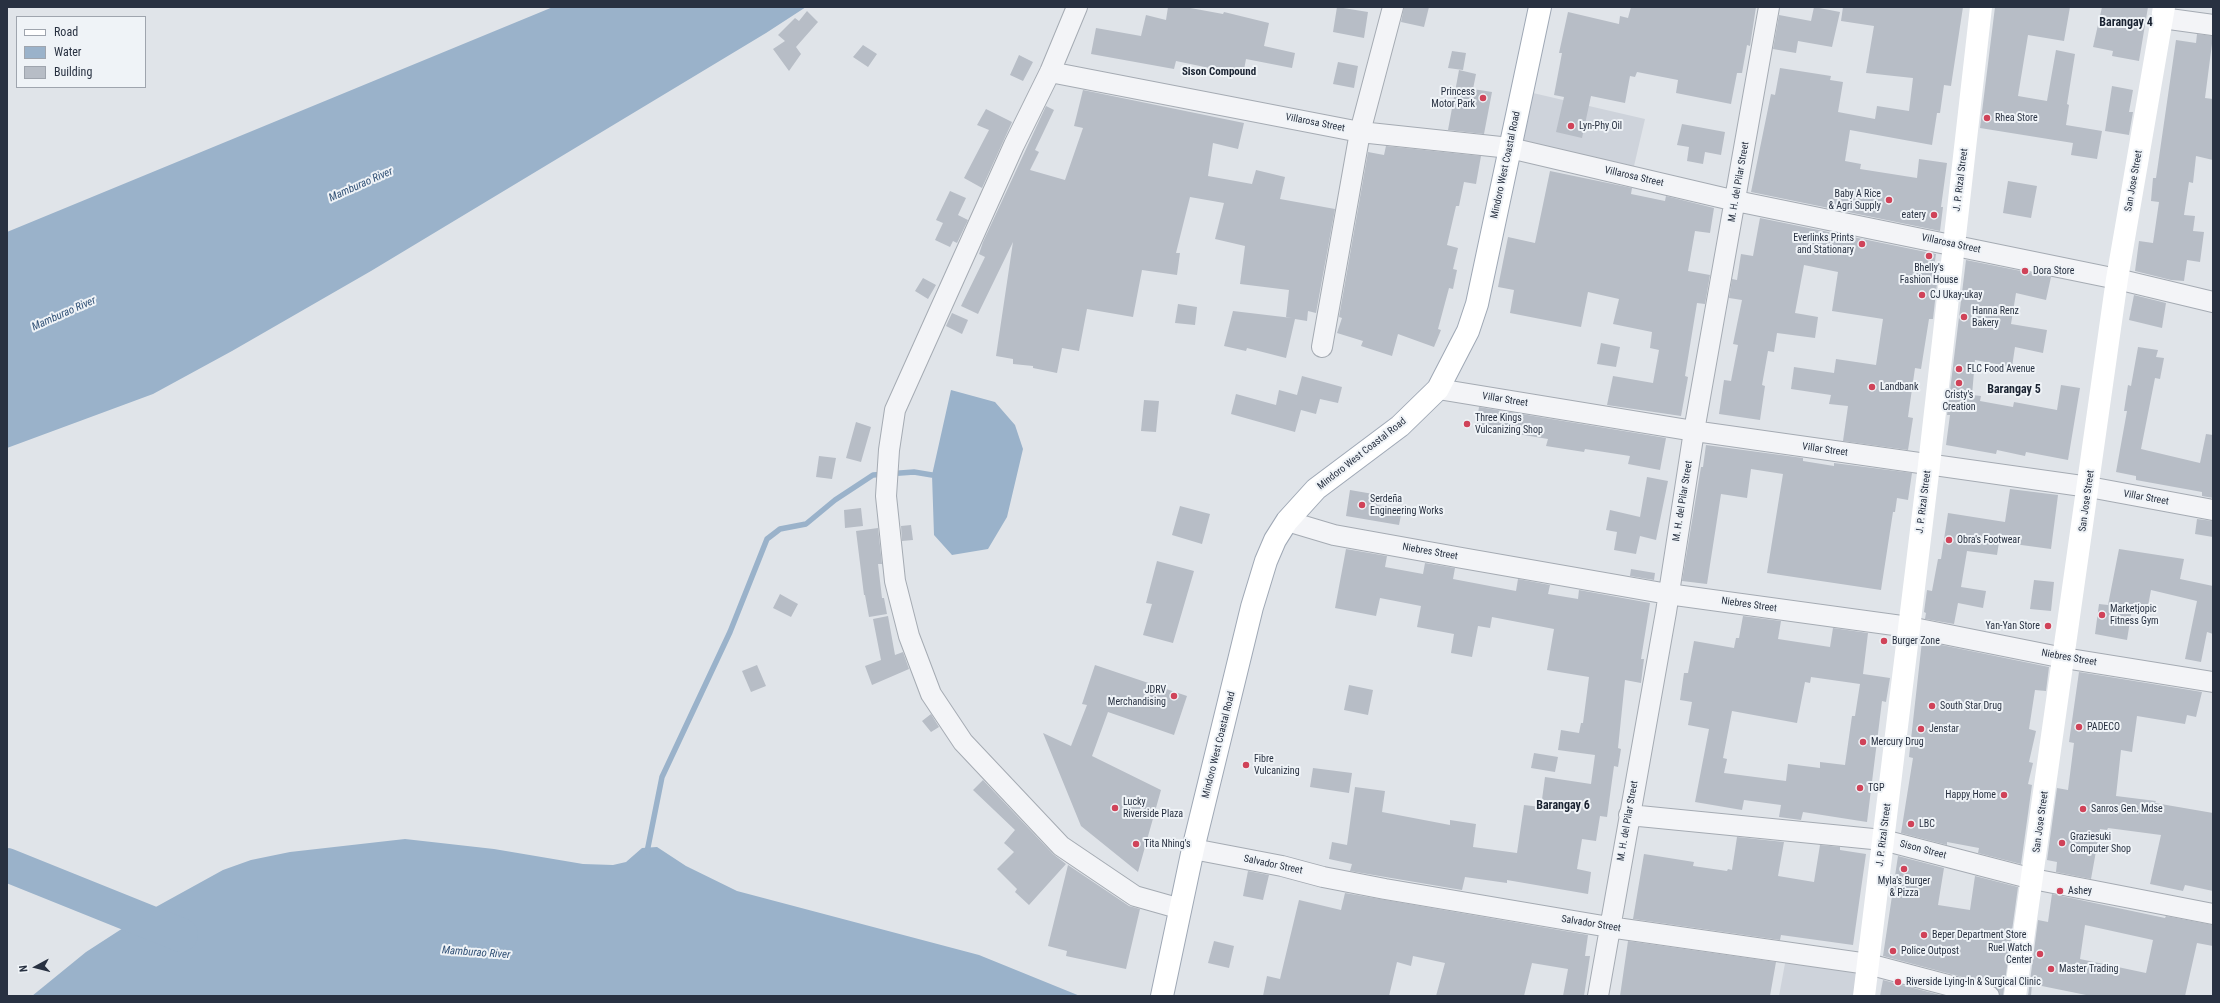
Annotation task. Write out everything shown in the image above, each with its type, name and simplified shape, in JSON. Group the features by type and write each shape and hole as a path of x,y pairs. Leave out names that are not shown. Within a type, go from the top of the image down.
{"street":[{"path":"1077,7 1050,72 1014,145 896,410 888,450 886,496 895,581 909,636 931,694 963,742 1061,846 1135,896 1181,909"},
{"path":"1322,348 1360,132 1393,7"},
{"name":"Mindoro West Coastal Road","path":"1162,996 1194,849 1252,607 1275,540 1287,521 1316,489 1400,426 1438,389 1468,331 1477,304 1540,7"},
{"name":"M. H. del Pilar Street","path":"1598,996 1668,594 1694,431 1736,201 1769,7"},
{"name":"J. P. Rizal Street","path":"1864,996 1929,465 1981,7"},
{"path":"2163,13 2213,25"},
{"name":"San Jose Street","path":"2015,996 2089,488 2117,279 2163,13"},
{"name":"Villarosa Street","path":"1050,72 1360,132 1510,148 1736,201 1953,244 2117,279 2213,302"},
{"name":"Villar Street","path":"1438,389 1694,431 2089,488 2213,510"},
{"name":"Niebres Street","path":"1287,521 1334,535 1668,594 1909,627 2064,658 2213,682"},
{"name":"Sison Street","path":"1629,815 1883,840 2033,879 2213,914"},
{"name":"Salvador Street","path":"1194,849 1282,866 1323,877 1385,889 1609,927 1868,964 1989,996"}],"shaded area":[{"path":"1533,93 1645,119 1634,166 1522,142"},
{"path":"1786,958 1860,970 1857,996 1779,996"}],"water":[{"name":"Mamburao River","path":"553,7 806,7 766,33 371,271 232,351 153,394 7,448 7,232"},
{"path":"951,390 995,402 1015,425 1023,449 1007,517 988,549 952,555 934,535 932,475"},
{"name":"Mamburao River","path":"405,839 494,849 583,864 613,865 626,862 642,848 657,847 686,866 737,891 979,955 1080,996 32,996 86,952 154,908 223,870 251,860 290,852"}],"building":[{"path":"1168,7 1185,7 1223,14 1224,12 1269,23 1264,46 1295,53 1292,68 1246,59 1243,75 1176,61 1174,69 1091,54 1096,28 1141,36 1146,15 1166,20"},
{"path":"1337,7 1368,12 1364,38 1333,32"},
{"path":"1404,7 1429,7 1424,27 1401,22"},
{"path":"1631,7 1756,7 1750,46 1747,45 1742,73 1737,73 1731,104 1676,93 1678,80 1637,72 1635,77 1630,76 1625,103 1591,96 1582,138 1556,132 1564,97 1554,95 1562,53 1559,53 1568,12 1619,24 1620,16 1628,18"},
{"path":"1814,7 1840,12 1832,47 1798,41 1796,53 1773,49 1779,15 1811,21"},
{"path":"1843,7 1963,7 1951,86 1944,85 1940,113 1937,113 1932,145 1850,130 1845,161 1861,164 1860,169 1917,178 1919,159 1947,163 1941,207 1943,207 1940,231 1751,192 1771,94 1775,95 1780,68 1831,76 1830,80 1843,82 1838,112 1875,119 1877,106 1909,111 1913,78 1866,73 1874,26 1841,21"},
{"path":"1995,7 2070,7 2064,41 2028,35 2018,96 2047,101 2056,50 2075,54 2067,104 2069,105 2066,125 2102,131 2097,159 2071,155 2073,143 1980,128"},
{"path":"2102,7 2148,7 2139,61 2112,56 2113,51 2093,47"},
{"path":"807,11 818,22 796,47 801,54 789,71 773,49 785,41 778,35 795,18 799,21"},
{"path":"2197,34 2213,36 2205,98 2213,99 2213,160 2196,156 2193,183 2189,182 2184,215 2195,216 2193,231 2204,232 2200,262 2187,260 2184,281 2171,280 2135,271 2139,241 2153,243 2159,202 2151,201 2153,178 2156,178 2176,40 2196,43"},
{"path":"863,45 877,54 868,67 853,57"},
{"path":"1452,51 1466,53 1463,70 1448,68"},
{"path":"1019,55 1033,62 1023,81 1010,75"},
{"path":"1338,62 1358,66 1354,88 1333,84"},
{"path":"1459,70 1476,74 1473,89 1492,92 1484,134 1448,130"},
{"path":"2112,86 2133,90 2129,112 2133,112 2129,135 2105,131"},
{"path":"1083,90 1244,123 1238,149 1213,143 1208,176 1252,184 1256,170 1285,177 1280,199 1335,209 1316,313 1308,311 1307,321 1295,319 1286,358 1247,348 1246,351 1224,346 1233,311 1292,318 1286,317 1289,290 1240,284 1245,246 1215,239 1224,203 1190,197 1176,253 1180,253 1177,275 1142,270 1133,317 1087,309 1079,351 1062,348 1057,373 1033,368 1033,366 1013,364 1013,359 996,356 1013,242 978,314 961,306 985,257 979,254 983,242 1046,106 1054,110 1035,150 1039,152 1030,170 1065,180 1083,128 1074,126"},
{"path":"986,109 1012,122 982,188 964,178 989,130 977,125"},
{"path":"1682,124 1725,132 1721,155 1705,152 1703,164 1687,161 1689,147 1677,145"},
{"path":"1386,146 1481,156 1476,184 1464,182 1459,206 1456,206 1447,245 1458,248 1453,269 1457,270 1453,289 1449,288 1438,329 1441,330 1434,347 1398,334 1392,356 1361,346 1363,341 1337,333 1342,318 1339,317 1368,152 1384,155"},
{"path":"1550,171 1632,188 1631,194 1665,201 1666,196 1714,208 1710,233 1695,231 1688,271 1710,275 1705,304 1697,303 1685,376 1688,377 1681,416 1607,405 1613,376 1653,383 1659,350 1650,348 1652,332 1613,324 1619,299 1588,292 1581,327 1510,313 1514,290 1498,287 1508,237 1535,243"},
{"path":"2008,181 2037,186 2031,218 2003,213"},
{"path":"950,191 966,198 958,215 968,220 957,243 953,241 950,247 935,240 943,223 936,220"},
{"path":"1760,218 1936,254 1932,282 1937,283 1933,319 1929,319 1921,369 1915,368 1908,417 1913,418 1908,450 1843,441 1848,406 1829,404 1831,395 1791,389 1794,367 1834,373 1836,359 1876,365 1883,319 1832,311 1838,272 1804,265 1795,313 1818,317 1815,338 1777,333 1774,352 1768,351 1762,385 1765,386 1760,420 1719,414 1724,380 1731,381 1738,345 1733,344 1742,300 1729,298 1732,279 1737,280 1741,254 1753,256"},
{"path":"1966,260 2051,277 2046,300 2016,293 2011,324 2047,330 2043,353 2015,347 2012,367 1975,360 1972,395 1981,396 1980,401 2013,407 2014,402 2057,410 2061,385 2080,388 2068,460 2026,452 2025,456 1997,450 1996,454 1946,445 1950,415 1947,415"},
{"path":"923,278 936,285 928,299 915,291"},
{"path":"2134,295 2166,303 2162,328 2129,320"},
{"path":"1178,304 1197,307 1195,325 1175,323"},
{"path":"952,313 968,320 962,334 946,326"},
{"path":"1601,343 1620,347 1616,367 1597,364"},
{"path":"2138,347 2158,350 2156,357 2164,358 2160,379 2155,378 2141,449 2200,463 2206,434 2213,435 2213,498 2202,496 2202,492 2136,480 2136,476 2116,472 2127,411 2124,411 2128,385 2131,386"},
{"path":"1302,376 1342,387 1338,403 1320,399 1316,414 1301,410 1295,432 1231,414 1236,394 1276,405 1279,390 1297,395"},
{"path":"1144,400 1159,401 1156,432 1141,431"},
{"path":"1479,407 1666,438 1660,470 1628,464 1630,456 1585,449 1584,452 1546,446 1548,439 1476,427"},
{"path":"856,422 871,427 861,462 846,458"},
{"path":"1706,445 1803,458 1803,461 1834,466 1834,463 1912,473 1908,500 1897,498 1895,512 1893,512 1881,590 1767,573 1783,474 1751,469 1747,498 1721,494 1707,584 1682,581"},
{"path":"819,456 836,458 832,479 816,477"},
{"path":"1647,477 1668,481 1656,540 1640,536 1636,554 1614,550 1617,532 1606,530 1610,510 1640,517"},
{"path":"2010,489 2058,495 2051,549 1999,542 1997,555 1967,551 1961,587 1986,591 1983,608 1958,603 1954,624 1925,619 1926,613 1924,612 1927,590 1932,591 1938,559 1941,559 1948,513 2005,522"},
{"name":"Serdeña Engineering Works","path":"1350,490 1379,495 1377,505 1402,510 1399,525 1346,516"},
{"path":"1180,506 1210,514 1202,544 1172,535"},
{"path":"861,508 863,526 845,528 844,510"},
{"path":"2197,519 2213,521 2213,537 2195,534"},
{"path":"911,525 913,540 902,541 901,526"},
{"path":"878,528 882,564 878,564 882,598 884,598 887,614 869,617 864,595 856,531"},
{"path":"1346,549 1387,556 1385,567 1423,574 1425,563 1455,568 1453,579 1516,591 1518,579 1550,585 1548,594 1578,599 1579,590 1650,603 1641,659 1644,659 1641,683 1625,680 1618,748 1621,749 1618,767 1614,766 1607,817 1600,816 1596,841 1582,839 1577,869 1591,872 1588,894 1507,880 1507,883 1465,877 1462,890 1350,871 1352,864 1329,859 1332,842 1347,845 1355,787 1385,791 1382,812 1450,825 1450,820 1476,824 1473,847 1517,853 1524,805 1541,807 1545,777 1591,784 1595,755 1558,750 1561,730 1579,733 1581,723 1583,723 1589,677 1547,670 1554,629 1492,617 1490,628 1478,626 1472,657 1451,653 1454,634 1417,627 1421,606 1380,598 1376,616 1335,608"},
{"path":"2119,549 2184,559 2180,579 2213,586 2213,634 2207,632 2201,662 2185,659 2197,601 2151,590 2148,606 2133,603 2127,640 2095,634 2099,604 2108,605"},
{"path":"1157,561 1194,571 1173,643 1143,635 1152,604 1146,603"},
{"path":"1631,569 1655,573 1654,580 1630,576"},
{"path":"2034,580 2054,582 2051,611 2030,609"},
{"path":"780,594 798,604 791,617 773,608"},
{"path":"888,616 895,655 903,652 909,669 872,685 865,666 881,660 873,619"},
{"path":"1743,616 1781,621 1778,639 1830,647 1833,628 1868,633 1863,674 1890,678 1886,702 1882,701 1867,822 1803,812 1801,820 1779,817 1781,805 1744,800 1742,810 1695,802 1709,729 1688,725 1692,702 1680,700 1684,673 1688,673 1694,641 1734,648 1736,638 1739,638","holes":["1811,677 1860,684 1855,716 1852,716 1845,765 1820,762 1820,768 1788,764 1786,781 1724,773 1727,759 1723,758 1732,711 1797,723 1805,682 1810,683"]},
{"path":"1922,641 2049,667 2046,691 2035,690 2029,729 2036,731 2029,762 2033,763 2028,784 2032,785 2021,864 1978,853 1979,848 1947,842 1947,845 1901,833 1913,758 1909,757"},
{"path":"757,665 766,686 751,692 742,671"},
{"path":"1095,665 1187,696 1174,735 1108,712 1092,756 1161,790 1138,872 1081,826 1043,733 1071,746 1087,705 1082,704"},
{"path":"2079,672 2202,692 2196,717 2187,715 2185,724 2137,716 2132,752 2121,750 2116,796 2156,801 2155,803 2213,813 2213,891 2185,885 2183,891 2150,884 2161,835 2108,828 2107,830 2100,829 2091,879 2056,872 2057,862 2047,860 2057,788 2068,790 2074,743 2069,742"},
{"path":"1349,685 1373,690 1368,715 1344,710"},
{"path":"931,714 939,727 931,732 922,721"},
{"path":"1534,753 1558,757 1555,772 1531,768"},
{"path":"1313,768 1352,773 1349,793 1310,787"},
{"path":"983,780 1053,854 1066,864 1029,905 1015,892 1017,889 997,869 1014,852 1004,843 1015,830 973,790"},
{"path":"1737,837 1784,842 1778,876 1814,882 1820,845 1840,847 1840,850 1866,854 1853,945 1781,935 1780,940 1633,919 1644,854 1694,862 1693,866 1727,871 1728,869 1732,870"},
{"path":"1898,856 1944,868 1938,905 1970,910 1975,876 2018,887 2003,996 2000,996 1997,988 1992,985 1883,956"},
{"path":"1068,865 1129,906 1140,909 1126,969 1066,956 1067,951 1048,946"},
{"path":"1248,871 1269,875 1263,900 1243,896"},
{"path":"1345,893 1588,935 1585,956 1590,956 1584,996 1563,996 1568,969 1532,963 1524,996 1436,996 1445,963 1413,956 1411,966 1397,962 1389,996 1263,996 1267,976 1280,979 1299,900 1341,910"},
{"path":"2052,894 2165,918 2166,916 2213,925 2213,946 2197,943 2185,996 2091,996 2032,984 2031,996 2028,996 2038,920 2048,922","holes":["2085,925 2153,940 2146,973 2080,959"]},
{"path":"1214,941 1234,946 1229,968 1208,963"},
{"path":"1628,941 1776,962 1770,996 1620,996"},
{"path":"1883,980 1944,996 1880,996"}],"waterway":[{"path":"647,852 662,777 730,632 767,539 780,529 806,524 835,500 873,475 914,472 932,475"},
{"path":"7,865 181,935"}],"place":[{"name":"Princess Motor Park","path":"1483,98"},
{"name":"Rhea Store","path":"1987,118"},
{"name":"Lyn-Phy Oil","path":"1571,126"},
{"name":"Baby A Rice & Agri Supply","path":"1889,200"},
{"name":"eatery","path":"1934,215"},
{"name":"Everlinks Prints and Stationary","path":"1862,244"},
{"name":"Bhelly's Fashion House","path":"1929,256"},
{"name":"Dora Store","path":"2025,271"},
{"name":"CJ Ukay-ukay","path":"1922,295"},
{"name":"Hanna Renz Bakery","path":"1964,317"},
{"name":"FLC Food Avenue","path":"1959,369"},
{"name":"Cristy's Creation","path":"1959,383"},
{"name":"Landbank","path":"1872,387"},
{"name":"Three Kings Vulcanizing Shop","path":"1467,424"},
{"name":"Serdeña Engineering Works","path":"1362,505"},
{"name":"Obra's Footwear","path":"1949,540"},
{"name":"Marketjopic Fitness Gym","path":"2102,615"},
{"name":"Yan-Yan Store","path":"2048,626"},
{"name":"Burger Zone","path":"1884,641"},
{"name":"JDRV Merchandising","path":"1174,696"},
{"name":"South Star Drug","path":"1932,706"},
{"name":"PADECO","path":"2079,727"},
{"name":"Jenstar","path":"1921,729"},
{"name":"Mercury Drug","path":"1863,742"},
{"name":"Fibre Vulcanizing","path":"1246,765"},
{"name":"TGP","path":"1860,788"},
{"name":"Happy Home","path":"2004,795"},
{"name":"Lucky Riverside Plaza","path":"1115,808"},
{"name":"Sanros Gen. Mdse","path":"2083,809"},
{"name":"LBC","path":"1911,824"},
{"name":"Graziesuki Computer Shop","path":"2062,843"},
{"name":"Tita Nhing's","path":"1136,844"},
{"name":"Myla's Burger & Pizza","path":"1904,869"},
{"name":"Ashey","path":"2060,891"},
{"name":"Beper Department Store","path":"1924,935"},
{"name":"Police Outpost","path":"1893,951"},
{"name":"Ruel Watch Center","path":"2040,954"},
{"name":"Master Trading","path":"2051,969"},
{"name":"Riverside Lying-In & Surgical Clinic","path":"1898,982"}],"district":[{"name":"Barangay 4","path":"2126,23"},
{"name":"Sison Compound","path":"1219,72"},
{"name":"Barangay 5","path":"2014,390"},
{"name":"Barangay 6","path":"1563,806"}]}
